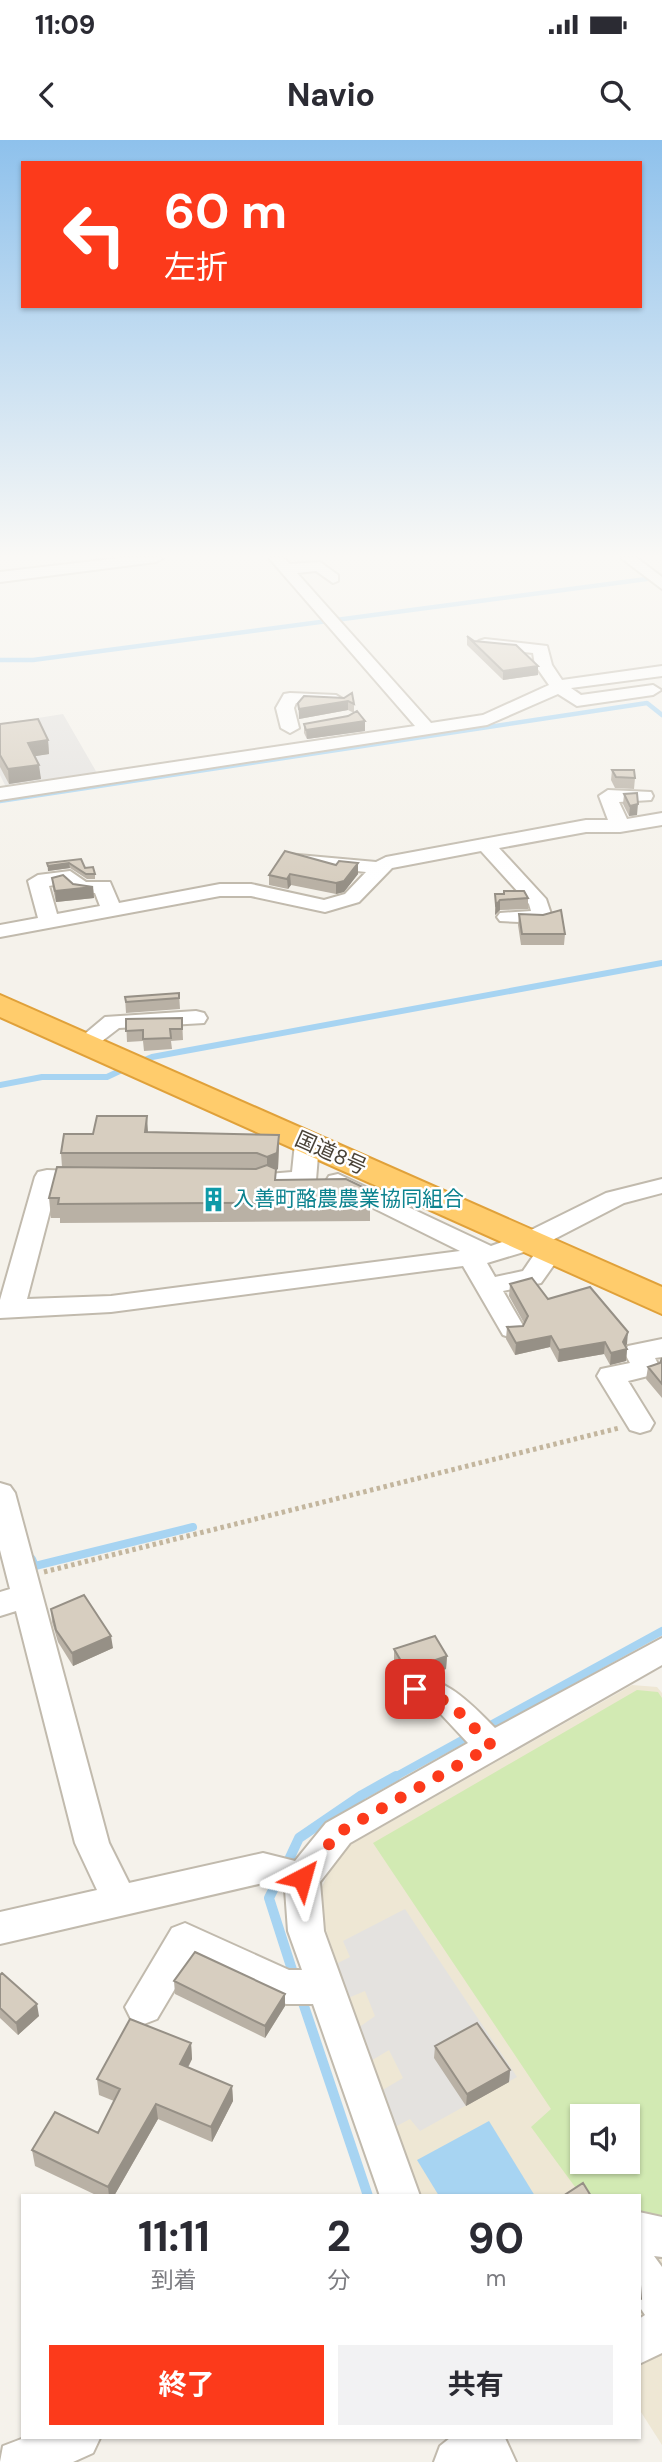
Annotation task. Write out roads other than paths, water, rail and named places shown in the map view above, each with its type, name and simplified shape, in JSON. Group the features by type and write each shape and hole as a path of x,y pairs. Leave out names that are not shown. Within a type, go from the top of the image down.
{"highway":[{"name":"国道8号","path":"0,1005 662,1302"}],"street":[{"path":"372,666 428,730"},
{"path":"544,666 559,686 577,701 658,689"},
{"path":"0,794 486,720 573,681 662,671"},
{"path":"300,749 290,728 285,708 292,692 344,700"},
{"path":"290,728 313,724"},
{"path":"620,826 608,796 644,796"},
{"path":"0,930 220,890 251,890 325,906 352,898 386,863 586,827 620,826 662,818"},
{"path":"486,845 539,903 542,917 507,917"},
{"path":"294,858 381,868"},
{"path":"49,920 38,881 69,877 81,888 103,886 111,909"},
{"path":"85,1043 113,1022 196,1018"},
{"path":"304,1180 307,1143"},
{"path":"113,1178 47,1177 6,1309 111,1304 539,1247 615,1198 662,1186"},
{"path":"277,1179 336,1181 480,1256 512,1329"},
{"path":"504,1283 532,1277 539,1247"},
{"path":"640,1423 611,1376 646,1368 638,1352 662,1348"},
{"path":"0,1493 17,1593 92,1843 121,1902"},
{"path":"399,2194 306,1931 302,1878 338,1833 492,1746 657,1662"},
{"path":"415,1689 450,1703 492,1746"},
{"path":"0,1928 263,1868 302,1878"},
{"path":"144,2007 185,1939 286,1987 325,1987"},
{"path":"641,2232 662,2237"},
{"path":"641,2272 662,2304"},
{"path":"641,2342 662,2329"},
{"path":"19,2462 76,2439"},
{"path":"456,2462 481,2439"},
{"path":"482,2439 494,2462"}],"water":[{"path":"489,2121 534,2194 438,2194 417,2160"}],"waterway":[{"path":"0,801 647,703 662,715"},
{"path":"137,1063 152,1057 662,963"},
{"path":"0,1085 42,1077 107,1077 126,1068"},
{"path":"32,1559 35,1566 193,1527"},
{"path":"485,1728 662,1631"},
{"path":"393,1778 471,1735"},
{"path":"285,1868 299,1838 362,1795 396,1776"},
{"path":"279,1878 269,1898 295,1979"},
{"path":"301,1997 367,2194"}],"place":[{"name":"入善町酪農農業協同組合","path":"213,1199"}]}
